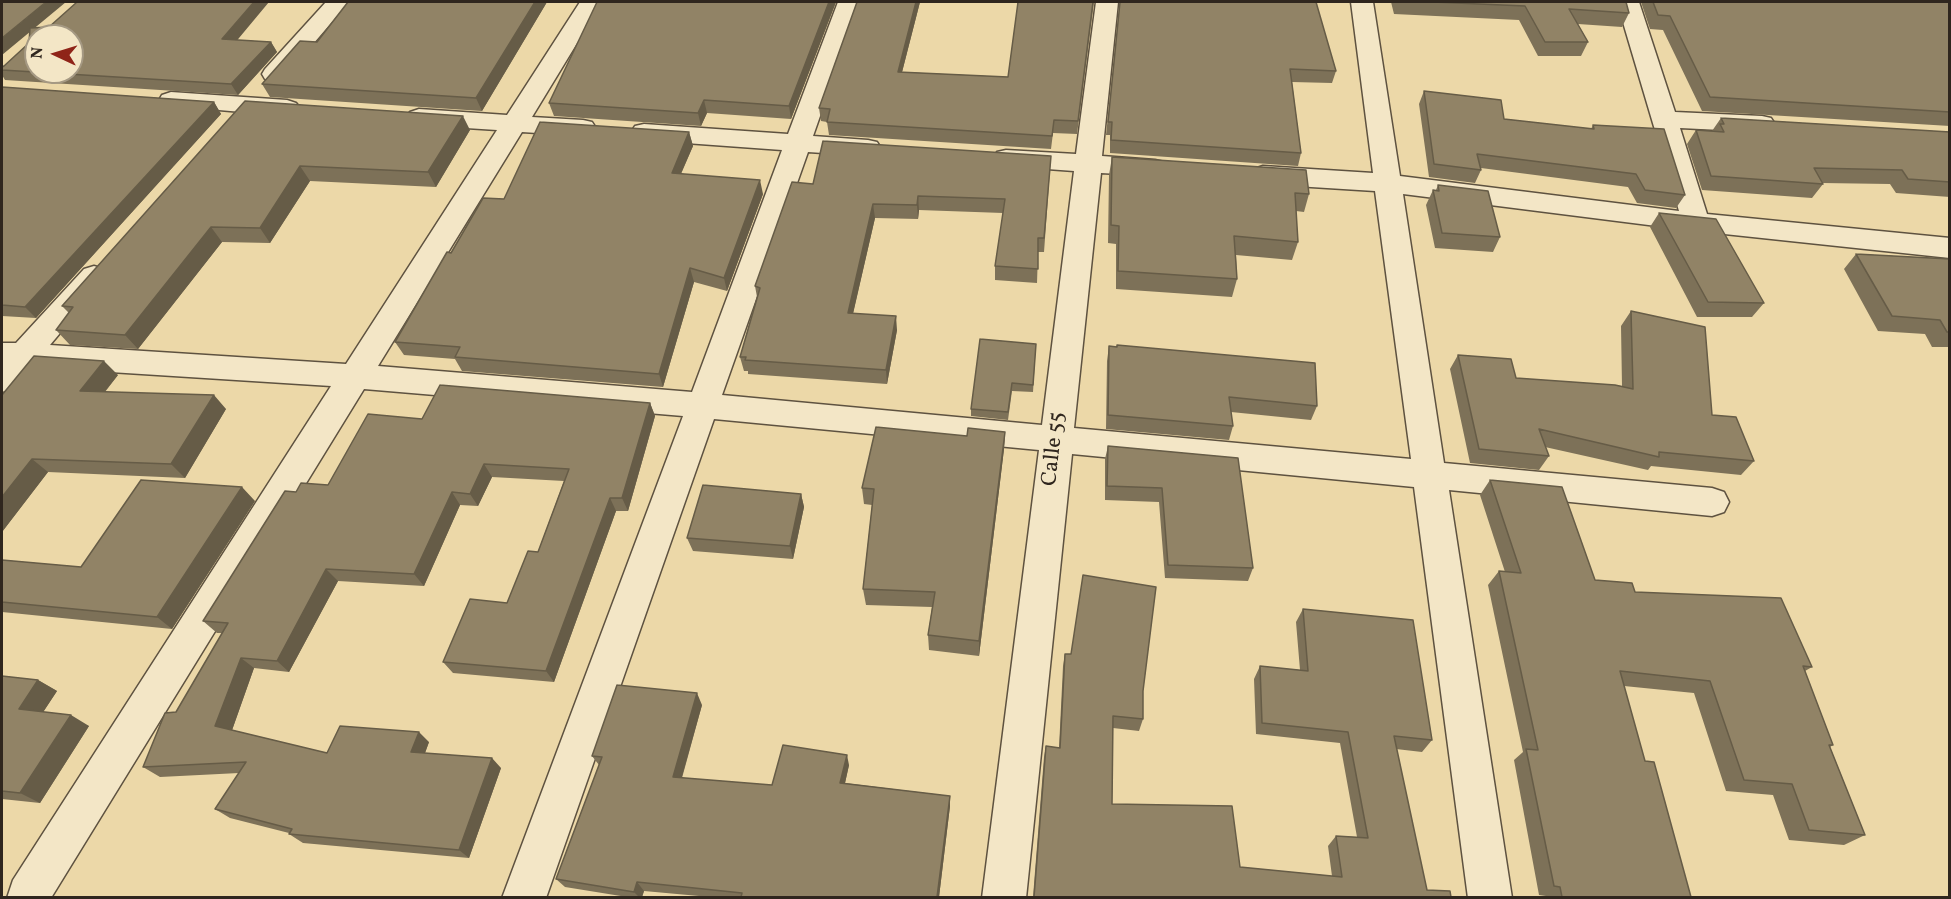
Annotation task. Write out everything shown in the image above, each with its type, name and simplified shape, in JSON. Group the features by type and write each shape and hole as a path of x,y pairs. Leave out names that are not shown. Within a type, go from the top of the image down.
{"street":[{"path":"222,132 338,2"},
{"path":"25,895 591,2"},
{"path":"524,897 849,2"},
{"name":"Calle 55","path":"1004,897 1107,2"},
{"path":"1362,2 1490,897"},
{"path":"1628,2 1696,222"},
{"path":"141,98 316,110"},
{"path":"398,116 890,149"},
{"path":"1664,119 1783,126"},
{"path":"983,156 1180,170"},
{"path":"1238,173 1388,183 1696,222 1950,248"},
{"path":"2,380 12,355 111,257"},
{"path":"12,355 355,376 702,405 1712,502"}],"building":[{"path":"2,2 46,2 2,38"},
{"path":"77,2 254,2 222,39 271,42 231,84 84,75 84,24 52,24"},
{"path":"348,2 535,2 476,98 262,84 300,41 317,42"},
{"path":"597,2 829,2 789,106 704,100 698,113 549,103"},
{"path":"857,2 916,2 898,72 1008,77 1018,2 1093,2 1078,121 1054,120 1052,136 827,122 830,109 819,108"},
{"path":"1120,2 1316,2 1336,71 1290,69 1301,153 1111,140 1112,122 1108,122"},
{"path":"1433,2 1626,2 1629,13 1569,9 1588,42 1545,42 1525,6"},
{"path":"1653,2 1950,2 1950,112 1710,97 1670,16 1658,15"},
{"path":"24,48 24,71 2,70"},
{"path":"2,87 214,102 25,307 2,305"},
{"path":"1424,91 1501,100 1504,119 1594,129 1593,125 1664,129 1685,195 1645,190 1636,174 1477,154 1481,170 1434,164"},
{"path":"245,101 463,116 428,172 300,166 260,228 211,227 125,335 56,330 73,307 62,306"},
{"path":"1721,118 1950,132 1950,182 1908,179 1902,170 1814,168 1823,184 1711,176 1696,130 1724,132 1720,124 1724,124"},
{"path":"540,122 689,132 672,173 760,180 724,278 690,268 659,374 455,357 460,347 395,342 447,252 451,253 483,198 504,199"},
{"path":"823,141 1051,156 1044,238 1038,238 1038,269 995,266 1005,199 918,196 917,205 873,204 848,313 896,316 886,370 745,360 746,357 740,357 760,288 755,286 792,182 813,184"},
{"path":"1112,157 1306,170 1309,194 1295,193 1298,242 1234,236 1237,279 1118,271 1119,226 1111,225"},
{"path":"1438,185 1488,191 1500,237 1442,233 1433,190 1439,191"},
{"path":"1659,213 1716,219 1764,303 1708,302"},
{"path":"1856,254 1950,259 1950,332 1947,332 1940,320 1892,316"},
{"path":"1631,311 1705,327 1712,415 1736,417 1754,461 1659,452 1659,457 1539,429 1549,456 1479,449 1458,355 1511,359 1516,378 1615,385 1633,389"},
{"path":"980,339 1036,344 1033,385 1012,383 1008,412 971,409"},
{"path":"1117,345 1315,363 1317,406 1229,397 1233,426 1108,415 1109,346 1117,347"},
{"path":"34,356 104,361 80,391 214,395 171,464 32,459 2,497 2,395"},
{"path":"440,385 650,403 622,498 610,498 546,671 443,662 470,599 507,603 528,551 538,552 569,469 484,464 470,494 452,492 414,574 326,569 277,661 241,658 215,726 327,753 340,726 419,732 411,752 492,758 459,850 289,834 292,829 215,809 246,762 143,767 165,713 176,712 228,623 203,621 285,491 296,492 301,483 328,485 368,414 422,419"},
{"path":"876,427 967,436 968,428 1005,432 979,641 928,635 935,592 863,589 874,489 862,488"},
{"path":"1108,446 1238,458 1253,568 1168,565 1162,488 1107,486"},
{"path":"141,480 242,487 157,617 2,602 2,560 81,567"},
{"path":"1490,480 1562,487 1595,580 1632,583 1635,592 1781,598 1812,667 1803,666 1833,745 1829,745 1865,835 1809,830 1792,784 1744,780 1710,681 1620,671 1645,761 1654,762 1691,897 1562,897 1560,887 1554,886 1526,749 1538,750 1499,571 1521,573"},
{"path":"703,485 801,494 790,546 687,538"},
{"path":"1083,575 1156,587 1143,691 1143,719 1113,716 1112,804 1232,806 1240,867 1342,877 1336,836 1368,838 1348,732 1262,723 1260,666 1308,671 1303,609 1413,620 1432,740 1394,736 1427,890 1450,891 1451,897 1034,897 1046,746 1060,748 1065,654 1071,654"},
{"path":"2,676 38,680 19,709 71,715 20,793 2,791"},
{"path":"617,685 697,693 673,777 772,785 783,745 847,755 840,783 950,796 937,897 741,897 742,893 637,882 634,892 556,879 602,757 592,756"}]}
